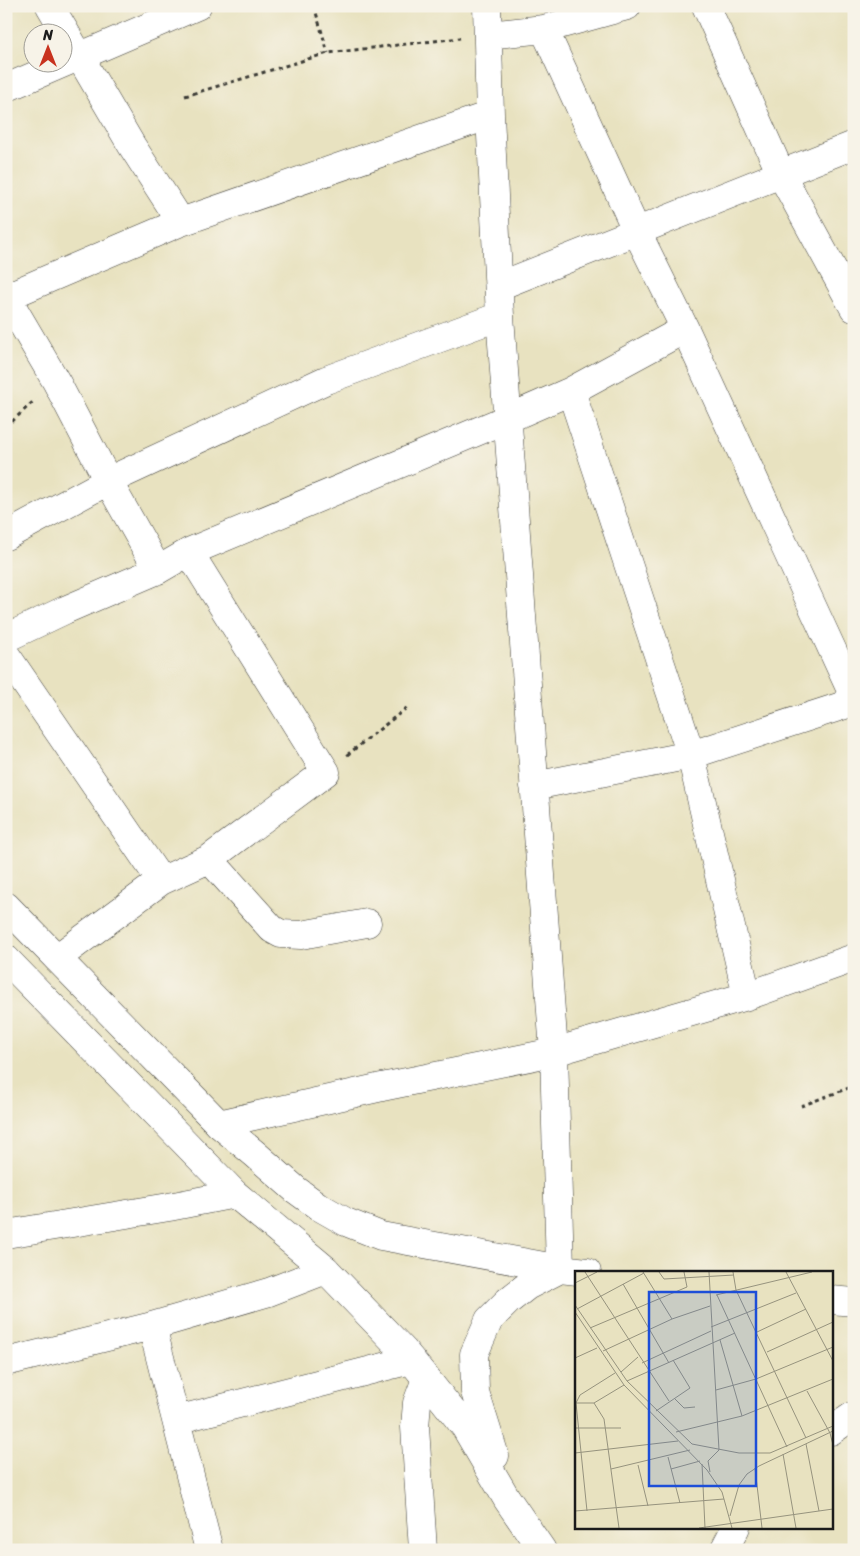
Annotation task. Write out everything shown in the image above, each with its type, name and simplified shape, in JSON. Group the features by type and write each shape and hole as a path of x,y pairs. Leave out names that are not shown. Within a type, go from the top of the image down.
{"street":[{"path":"50,6 132,146 181,222"},
{"path":"6,88 197,6"},
{"path":"487,6 490,115 500,316 554,1052 560,1268"},
{"path":"488,35 544,29 627,6"},
{"path":"706,6 781,174 854,308"},
{"path":"544,29 637,232 685,329 854,697"},
{"path":"158,570 108,481 57,383 6,296 181,222 490,115"},
{"path":"499,286 854,145"},
{"path":"6,536 108,481 326,380 500,316"},
{"path":"6,638 158,570 189,552 571,391 685,329"},
{"path":"571,391 691,755 747,996"},
{"path":"57,958 161,881 209,859 326,772 189,552"},
{"path":"6,654 161,881"},
{"path":"534,786 691,755 854,702"},
{"path":"209,859 272,929 281,934 301,935 367,923"},
{"path":"6,906 219,1124 296,1190 318,1206 346,1222 381,1236 581,1271"},
{"path":"219,1124 382,1087 554,1052 747,996 854,958"},
{"path":"6,959 235,1194 326,1270 404,1351 465,1427 508,1499 542,1550"},
{"path":"6,1234 170,1207 235,1194"},
{"path":"508,1499 475,1392 474,1354 488,1320 508,1300 527,1286 560,1268"},
{"path":"6,1362 152,1326 269,1292 326,1270"},
{"path":"832,1300 854,1302"},
{"path":"152,1326 209,1550"},
{"path":"176,1420 419,1370"},
{"path":"419,1370 415,1427 423,1550"},
{"path":"724,1550 735,1528"}],"path":[{"path":"314,6 328,53"},
{"path":"185,96 328,53 488,35"},
{"path":"6,427 24,409 57,383"},
{"path":"326,772 410,706"},
{"path":"801,1106 854,1086"}]}
